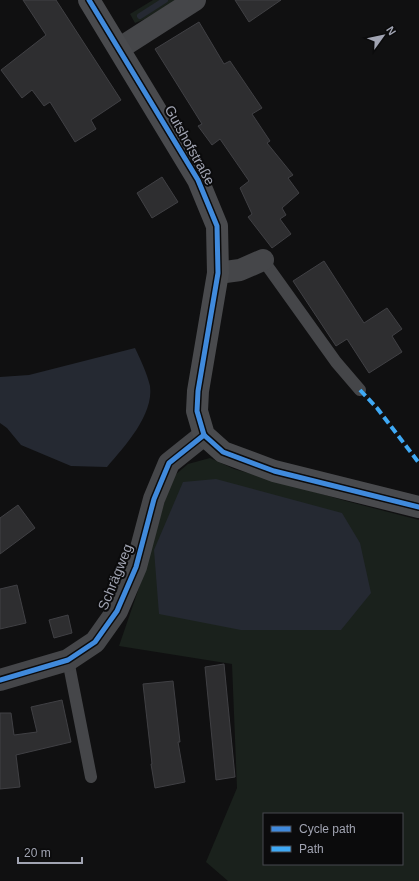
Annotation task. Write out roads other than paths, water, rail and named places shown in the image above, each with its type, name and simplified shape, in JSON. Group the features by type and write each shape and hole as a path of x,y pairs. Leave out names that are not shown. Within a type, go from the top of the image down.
{"street":[{"name":"Gutshofstraße","path":"90,0 198,180 217,226 218,273 198,390 197,411 204,435"},
{"path":"120,48 195,0"},
{"path":"218,273 240,270 263,260"},
{"path":"204,435 223,452 274,471 419,507"},
{"name":"Schrägweg","path":"0,680 68,660 95,642 117,611 136,567 154,499 169,463 204,435"}],"lane":[{"path":"263,260 336,362 360,390"},
{"path":"68,660 91,777"}],"waterway":[{"path":"140,16 165,0"}]}
